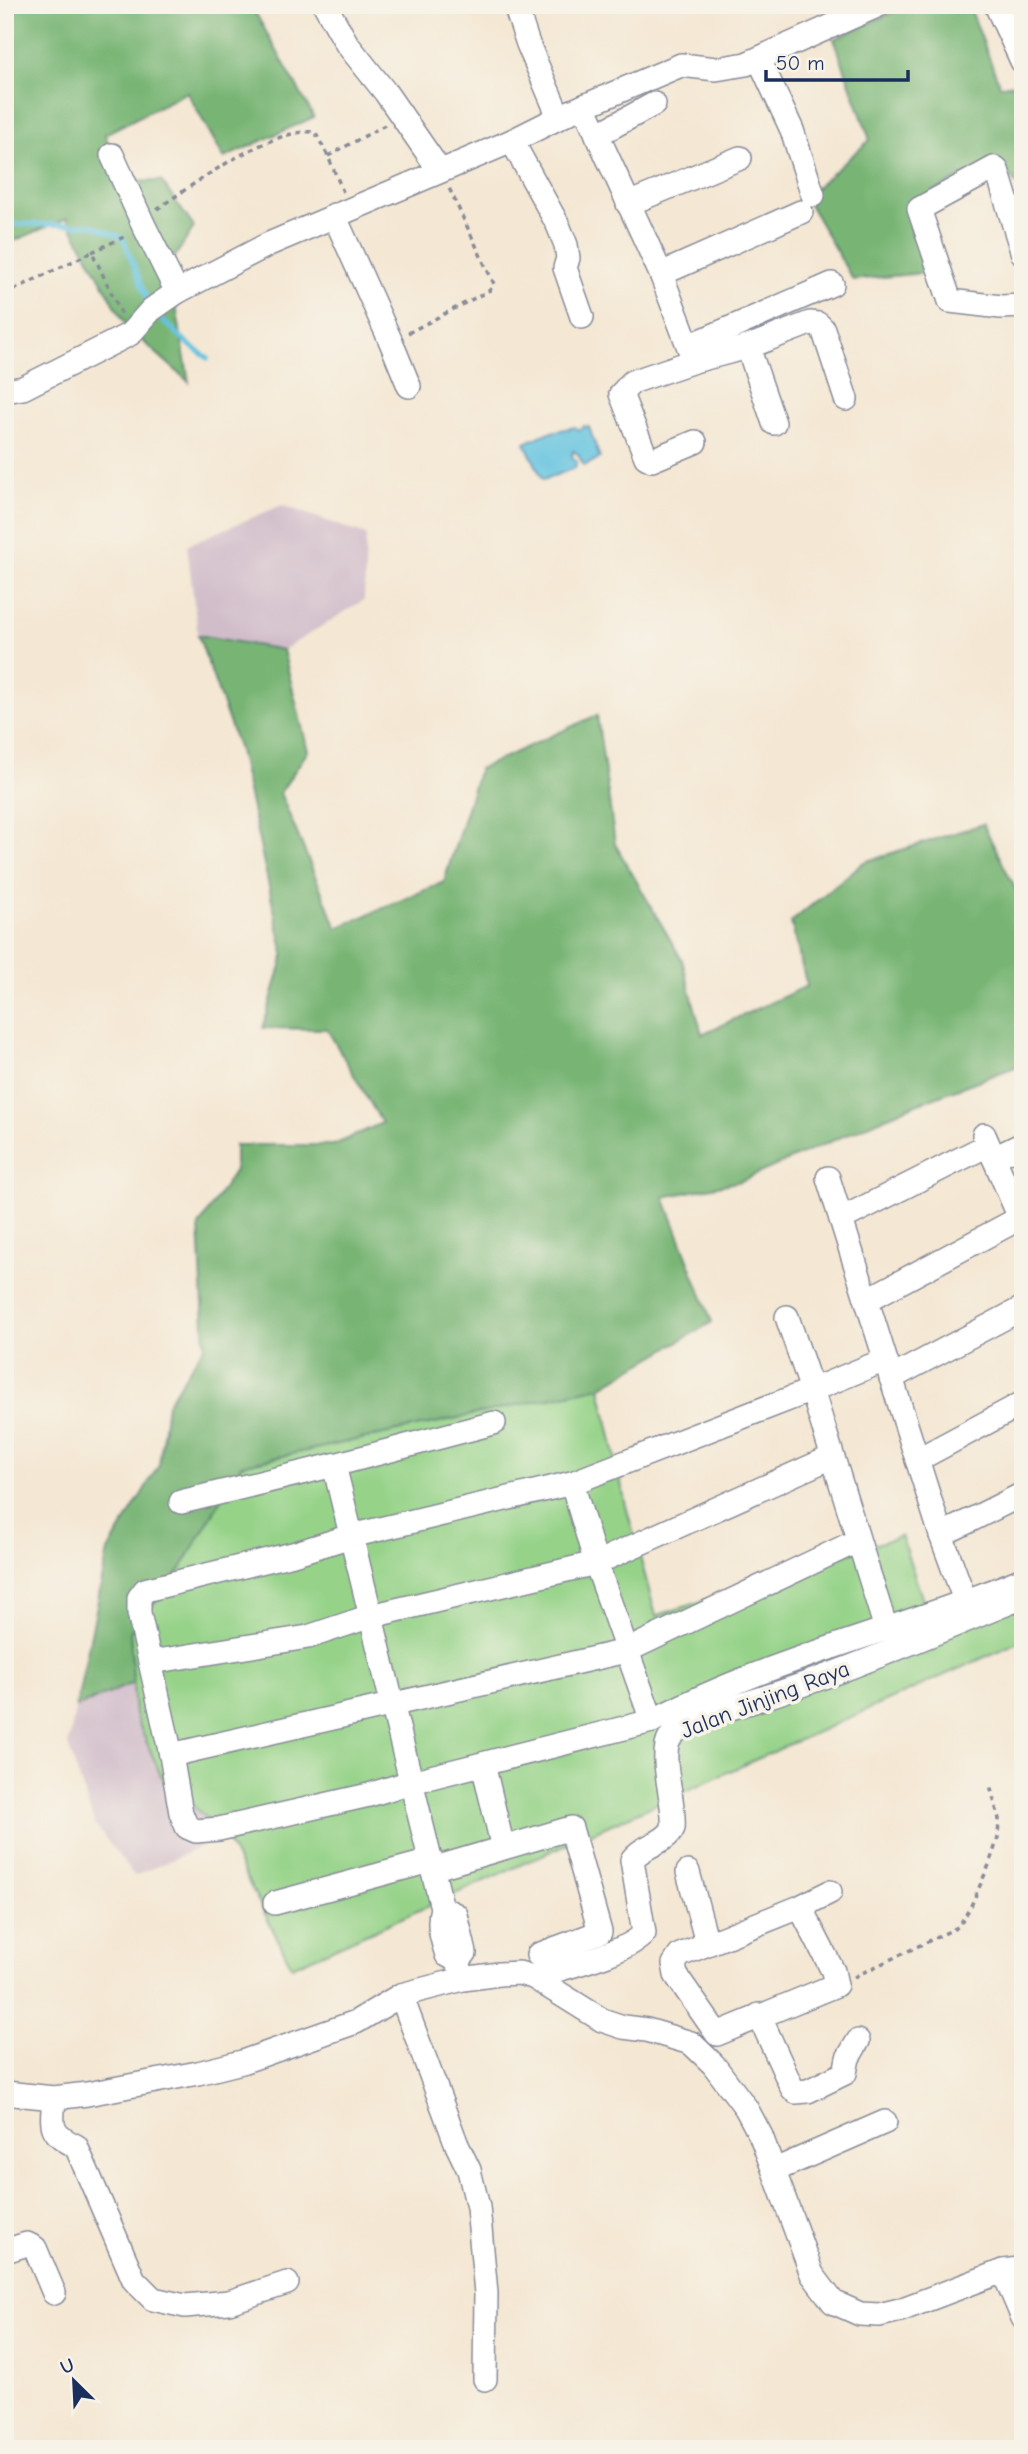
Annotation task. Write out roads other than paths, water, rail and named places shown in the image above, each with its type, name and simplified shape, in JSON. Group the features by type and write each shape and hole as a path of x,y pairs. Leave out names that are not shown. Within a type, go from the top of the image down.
{"street":[{"path":"325,5 347,44 440,171"},
{"path":"515,5 527,44 559,117"},
{"path":"5,391 23,388 130,334 151,310 177,292 269,244 512,141 559,117 681,65 725,69 759,59 878,5"},
{"path":"996,5 1022,61"},
{"path":"661,275 807,203 792,130 759,59"},
{"path":"597,135 654,104"},
{"path":"584,106 661,275 692,353"},
{"path":"512,141 558,225 566,245 568,258 565,268 582,317"},
{"path":"112,155 177,292"},
{"path":"628,204 740,158"},
{"path":"1023,254 997,170 994,168 919,209 950,301 1000,307 1023,306"},
{"path":"342,212 409,386"},
{"path":"695,442 652,460 646,457 621,394 632,382 832,284"},
{"path":"692,353 748,347 810,323 818,324 823,330 846,400"},
{"path":"748,347 774,423"},
{"path":"841,1219 989,1146 1023,1144"},
{"path":"867,1300 1021,1222 989,1146"},
{"path":"828,1178 965,1603"},
{"path":"1023,1308 888,1368 812,1391 572,1483 351,1536 293,1554 145,1590 139,1598 139,1612 184,1822 187,1827 196,1831 219,1829 369,1795 652,1721 723,1689 965,1603 1023,1579"},
{"path":"787,1317 886,1629"},
{"path":"917,1460 1023,1403"},
{"path":"180,1503 494,1423"},
{"path":"151,1662 308,1637 371,1616 596,1563 832,1457"},
{"path":"334,1465 442,1908 456,1915 465,1953 460,1970"},
{"path":"572,1483 596,1563 652,1721"},
{"path":"941,1535 1023,1494"},
{"path":"171,1755 626,1651 857,1541"},
{"name":"Jalan Jinjing Raya","path":"535,1966 617,1951 639,1940 644,1933 632,1860 636,1853 670,1835 673,1828 666,1762 669,1738 676,1731 700,1719 774,1695 1023,1597"},
{"path":"483,1764 503,1848"},
{"path":"5,2093 54,2098 87,2094 242,2062 356,2022 401,1995 460,1970 519,1973 600,1932 571,1828 503,1848 275,1903"},
{"path":"688,1872 707,1943"},
{"path":"800,1907 833,1971 836,1985 717,2034 676,1975 674,1964 680,1955 800,1907 830,1892"},
{"path":"535,1966 602,2020 691,2043 713,2064 746,2108 761,2136 813,2274 833,2302 860,2314 879,2315 1013,2270 1023,2318"},
{"path":"401,1995 457,2145 469,2170 478,2207 486,2293 485,2379"},
{"path":"759,2015 796,2092 808,2091 845,2073 848,2058 858,2040"},
{"path":"691,2043 695,2029 705,2018"},
{"path":"54,2098 52,2123 60,2138 76,2146 134,2280 153,2299 185,2306 229,2302 287,2283"},
{"path":"775,2170 886,2122"},
{"path":"5,2250 27,2244 35,2248 54,2293"}],"water":[{"path":"584,426 589,427 600,458 584,466 578,454 573,451 572,457 577,462 575,468 543,480 525,443 547,433 575,427 579,430"}],"waterway":[{"path":"5,220 11,224 92,225 123,238 149,304"},
{"path":"157,315 208,358"}]}
